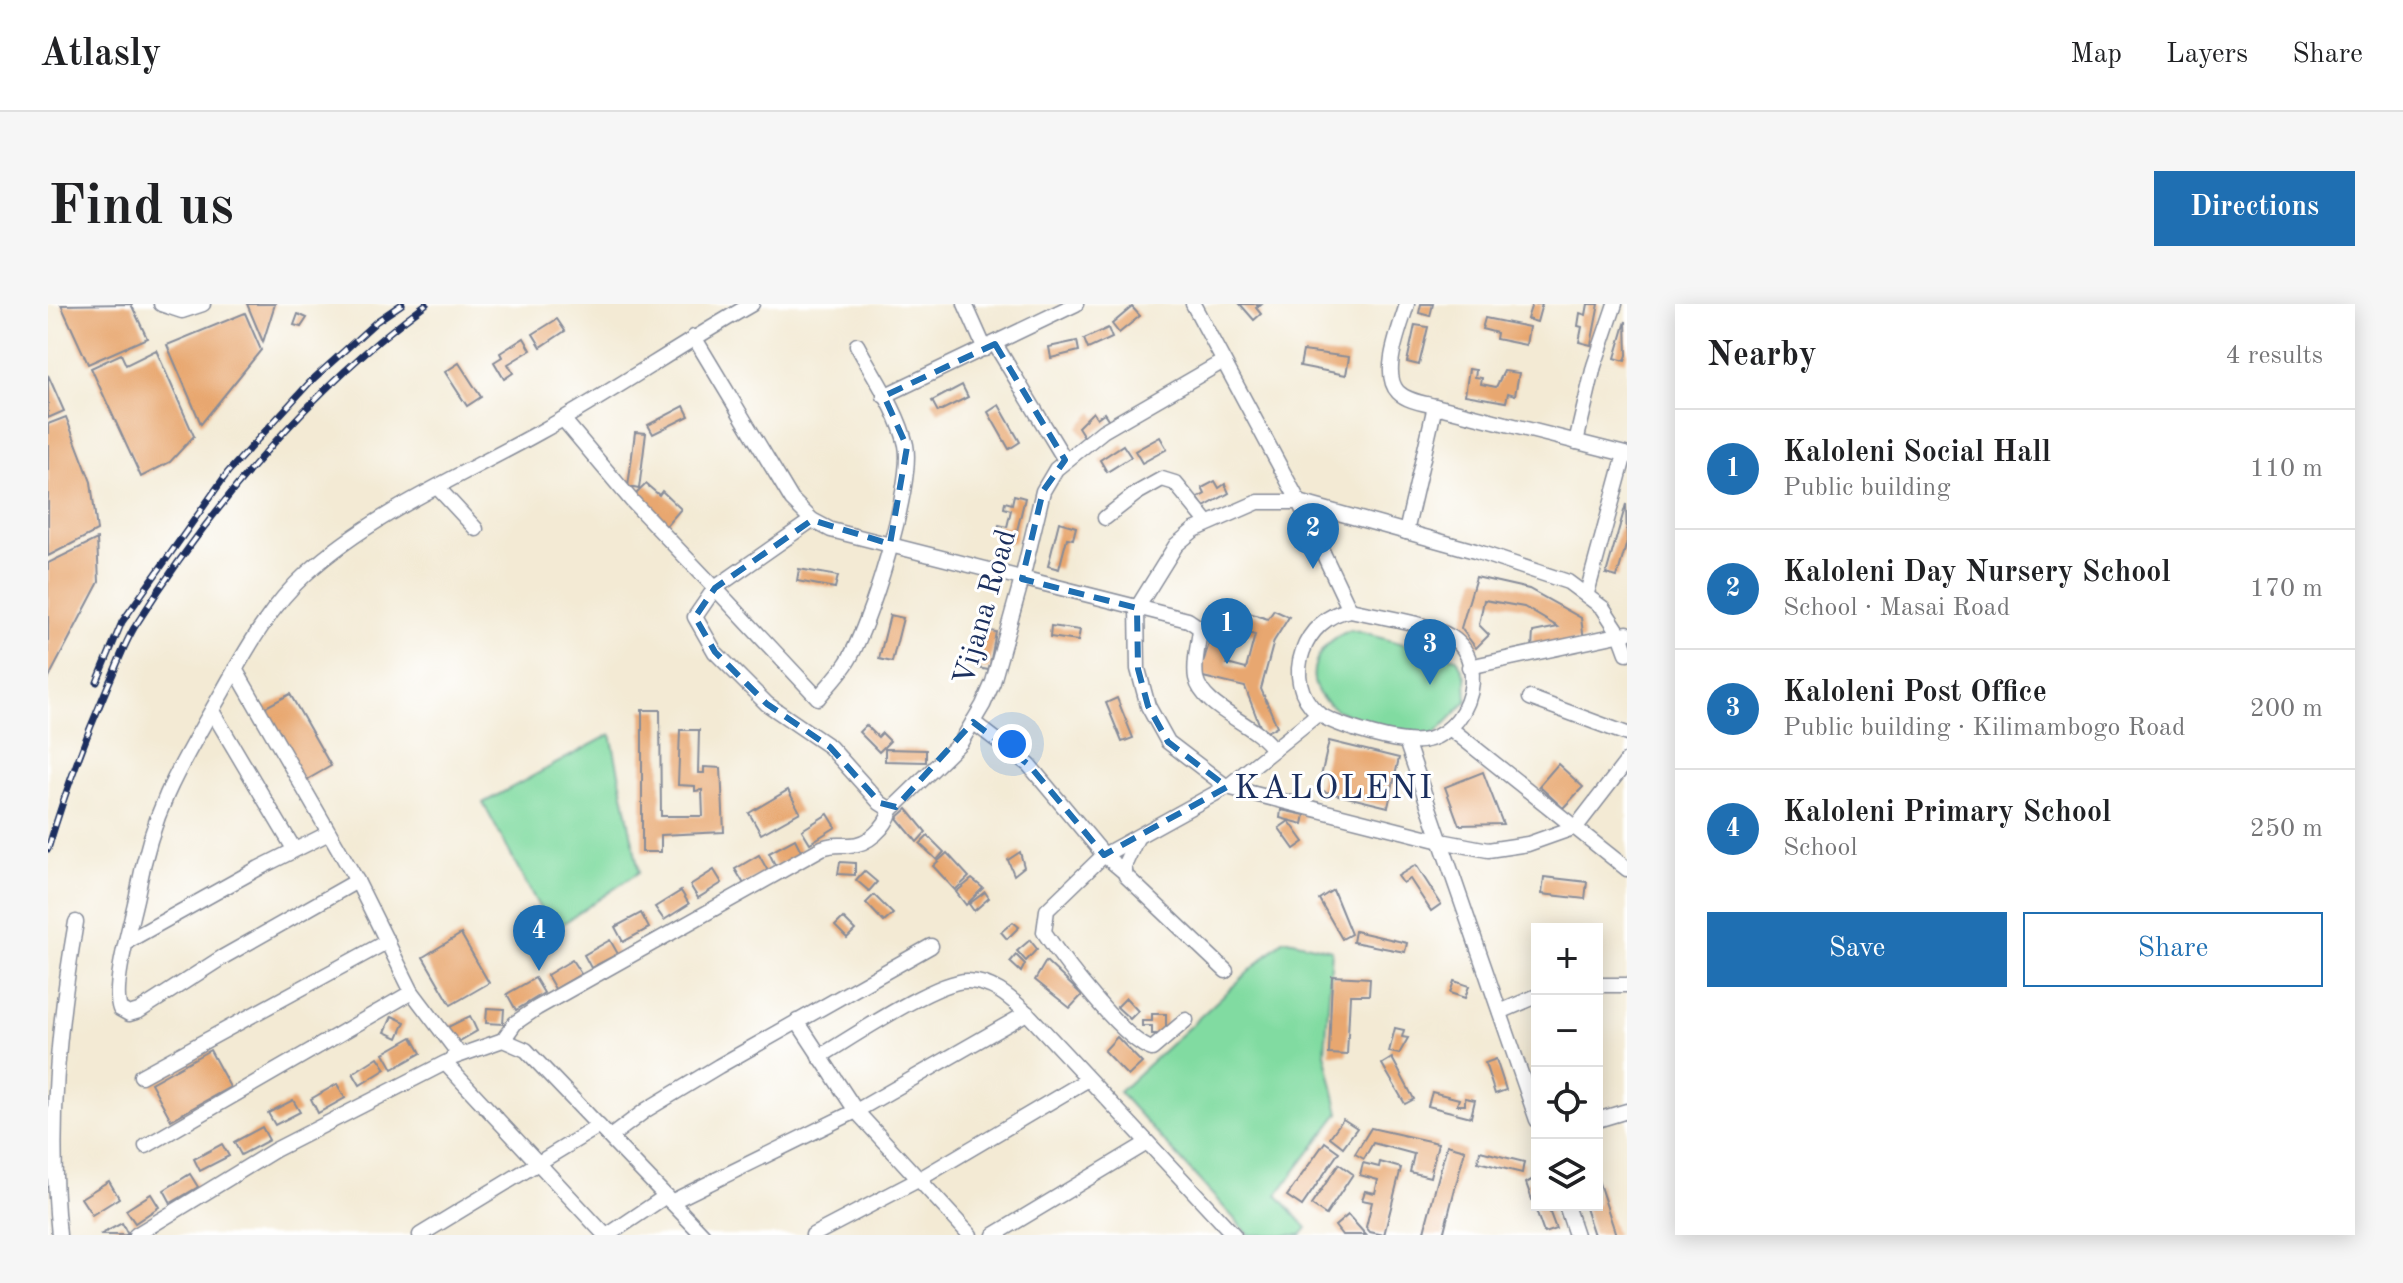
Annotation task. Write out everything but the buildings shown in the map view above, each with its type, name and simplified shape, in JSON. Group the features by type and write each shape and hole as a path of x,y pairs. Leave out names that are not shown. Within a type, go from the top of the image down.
{"street":[{"path":"161,304 182,311 203,304"},
{"path":"357,881 223,957 139,1011 129,1014 120,1009 118,996 128,941 156,818 181,760 235,669 270,616 306,574 360,534 563,419 752,304"},
{"path":"965,304 1065,460"},
{"path":"884,396 1076,304"},
{"path":"1193,304 1299,502 1350,610"},
{"path":"1407,304 1391,373 1393,385 1400,395 1626,454 1587,593"},
{"path":"1576,442 1594,366 1615,304"},
{"path":"694,337 792,500 812,520 831,530 1197,625 1195,670 1199,686 1227,714 1265,738 1273,750"},
{"path":"563,419 632,501 818,698 846,665 856,644 890,544 907,469 907,447 857,345"},
{"name":"Vijana Road","path":"503,1040 515,1023 537,1008 717,906 828,846 854,844 879,831 891,810 961,742 973,722 993,682 1043,491 1065,460 1103,431 1222,362"},
{"path":"1406,532 1435,406"},
{"path":"1105,518 1137,493 1162,479 1175,483 1208,523"},
{"path":"438,488 476,529"},
{"path":"1627,653 1624,634 1587,593 1527,566 1299,502 1258,502 1208,523 1176,545 1137,608 1138,669 1148,706 1168,742 1227,787 1488,850 1528,844 1576,827 1627,761"},
{"path":"812,520 715,588 695,617 715,652 767,704 830,747 880,803 891,810"},
{"path":"1350,610 1451,637 1464,650 1469,667 1469,700 1451,729 1431,740 1406,741 1319,713 1305,694 1298,663 1318,624 1335,613 1350,610"},
{"path":"1469,667 1624,634"},
{"path":"235,669 357,881 412,992 459,1054"},
{"path":"1530,698 1627,734"},
{"path":"212,711 294,849"},
{"path":"1186,1020 1160,1044 1148,1049 1123,1029 1070,970 1044,932 1047,910 1104,855 1227,787 1319,713"},
{"path":"973,722 1029,765 1104,855 1123,871 1136,890 1226,971"},
{"path":"1451,729 1627,869"},
{"path":"1406,741 1531,1102"},
{"path":"128,941 294,849 329,833"},
{"path":"1123,871 1137,838"},
{"path":"59,1235 55,1183 58,1034 76,922"},
{"path":"141,1076 388,941"},
{"path":"610,1137 646,1110 931,946"},
{"path":"819,1057 956,981 984,983 1003,992 1027,1013 1234,1235"},
{"path":"1603,985 1627,985"},
{"path":"146,1146 412,992"},
{"path":"1500,1012 1531,999"},
{"path":"445,1063 606,1235 668,1199 856,1111 1027,1013"},
{"path":"797,1021 856,1111 970,1235"},
{"path":"136,1235 275,1150 459,1054 503,1040 526,1050 703,1235"},
{"path":"813,1235 918,1180 1087,1080"},
{"path":"1603,1118 1627,1111"},
{"path":"420,1235 541,1165 599,1126"},
{"path":"994,1235 1147,1143"},
{"path":"1568,1211 1576,1235"}],"highlighted area":[{"path":"995,344 1065,460 1043,491 1022,579 1137,608 1138,669 1148,706 1168,742 1227,787 1104,855 1029,765 973,722 896,807 880,803 830,747 767,704 715,652 695,617 715,588 812,520 890,544 907,447 884,396"}],"green space":[{"path":"1351,630 1457,658 1466,678 1467,701 1433,736 1377,725 1338,711 1324,700 1315,686 1314,669 1327,645"},
{"path":"611,734 639,872 552,931 483,803"},
{"path":"1284,939 1332,950 1325,1053 1339,1113 1277,1195 1307,1228 1301,1235 1249,1235 1119,1092"}],"railway":[{"path":"97,682 122,622 228,472 311,381 377,321 402,304"},
{"path":"48,849 76,765 121,655 163,583 265,452 343,373 426,304"}],"place":[{"name":"Kaloleni Day Nursery School","path":"1313,569"},
{"name":"Kaloleni Social Hall","path":"1227,664"},
{"name":"Kaloleni Post Office","path":"1430,685"},
{"name":"Kaloleni Primary School","path":"539,971"}],"district":[{"name":"KALOLENI","path":"1334,786"}]}
